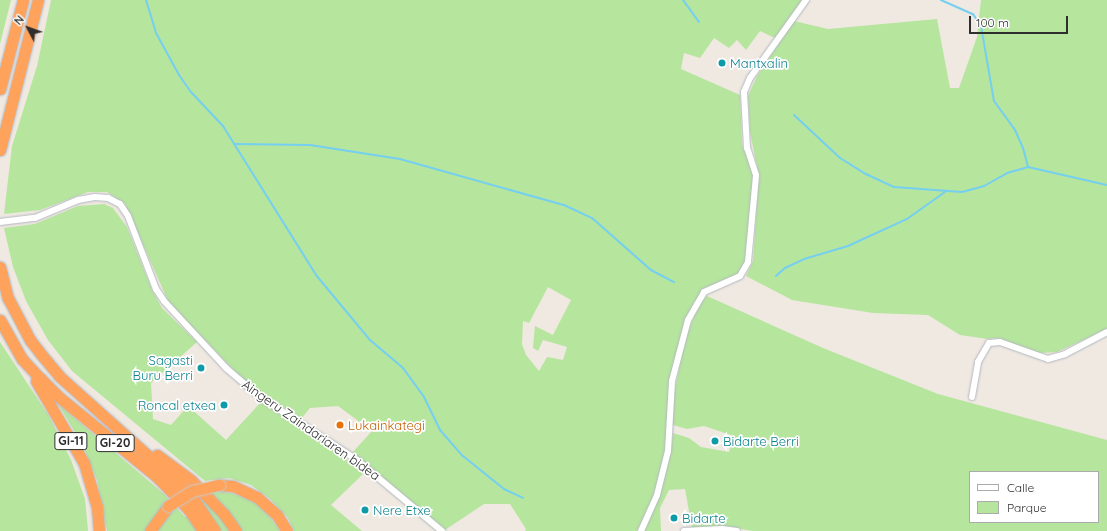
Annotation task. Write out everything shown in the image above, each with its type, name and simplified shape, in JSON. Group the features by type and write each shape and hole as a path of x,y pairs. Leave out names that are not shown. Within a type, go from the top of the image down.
{"highway":[{"path":"0,89 23,0"},
{"path":"0,150 38,0"},
{"name":"GI-20","path":"0,267 8,298 30,340 59,376 173,478 194,500 215,531"},
{"name":"GI-20","path":"0,320 22,359 59,397 157,477 184,505 203,531"},
{"name":"GI-11","path":"22,359 84,463 96,507 99,531"},
{"path":"96,409 190,480 224,514 236,531"},
{"path":"150,531 168,506 192,491 219,485 232,486 257,497 277,515 287,531"}],"street":[{"path":"640,531 657,495 668,451 672,381 688,320 704,292 740,276 748,262 756,175 747,148 744,92 750,78 806,0"},
{"name":"Aingeru Zaindariaren bidea","path":"0,222 35,218 78,200 96,197 108,198 120,204 128,216 156,289 164,301 226,368 260,397 356,460 442,531"},
{"path":"972,397 978,362 989,343 1000,342 1048,358 1065,354 1107,332"},
{"path":"684,531 722,529 737,531"}],"green space":[{"path":"0,0 11,0 0,44"},
{"path":"51,0 804,0 775,38 760,31 746,50 737,40 729,48 714,38 700,58 684,53 681,69 740,95 742,145 753,174 747,260 739,274 706,289 694,302 685,325 670,385 666,451 655,493 637,531 525,531 526,529 510,504 484,504 445,530 352,453 372,431 338,406 310,408 301,419 248,385 169,303 125,204 107,192 88,192 40,210 4,214 12,146 37,66","holes":["548,287 571,300 553,335 535,326 533,348 538,351 543,340 567,347 563,360 547,357 539,371 526,355 522,344 523,321 529,323"]},
{"path":"981,0 1107,0 1107,329 1057,352 1039,353 996,338 988,339 960,335 928,315 873,313 792,300 746,276 753,261 759,176 750,132 748,96 757,76 794,21 828,29 937,19 950,88 959,88 977,37"},
{"path":"104,204 113,208 127,227 152,290 162,308 197,342 151,383 153,419 171,425 188,406 226,440 261,402 330,447 364,473 331,505 362,531 294,531 288,518 270,499 251,485 229,478 205,481 72,371 48,340 26,301 13,267 4,228 35,224 78,206"},
{"path":"707,296 823,348 938,394 1107,440 1107,531 753,531 724,526 692,528 685,489 669,490 660,508 661,531 643,531 660,495 671,452 673,433 689,438 701,447 729,452 734,436 704,426 687,429 673,425 673,399 685,339 699,305"},
{"path":"0,342 49,416 71,460 85,499 88,531 0,531"},
{"path":"58,404 164,494 185,517 214,491 232,493 255,503 270,517 280,531 107,531 97,480 82,444"}],"waterway":[{"path":"146,0 156,33 179,75 191,92 223,126 316,275 370,340 403,368 424,397 440,430 463,456 504,489 523,498"},
{"path":"683,0 699,22"},
{"path":"941,0 973,14 981,26 994,101 1015,130 1023,148 1028,167"},
{"path":"794,115 840,158 866,174 894,187 962,192 984,186 1007,173 1028,167 1107,185"},
{"path":"234,144 310,145 400,159 564,205 592,218 651,270 674,282"},
{"path":"776,276 785,268 804,259 848,246 907,219 945,192"}],"place":[{"name":"Mantxalin","path":"722,63"},
{"name":"Sagasti Buru Berri","path":"201,368"},
{"name":"Roncal etxea","path":"224,405"},
{"name":"Lukainkategi","path":"340,425"},
{"name":"Bidarte Berri","path":"715,441"},
{"name":"Nere Etxe","path":"365,510"},
{"name":"Bidarte","path":"674,518"}]}
